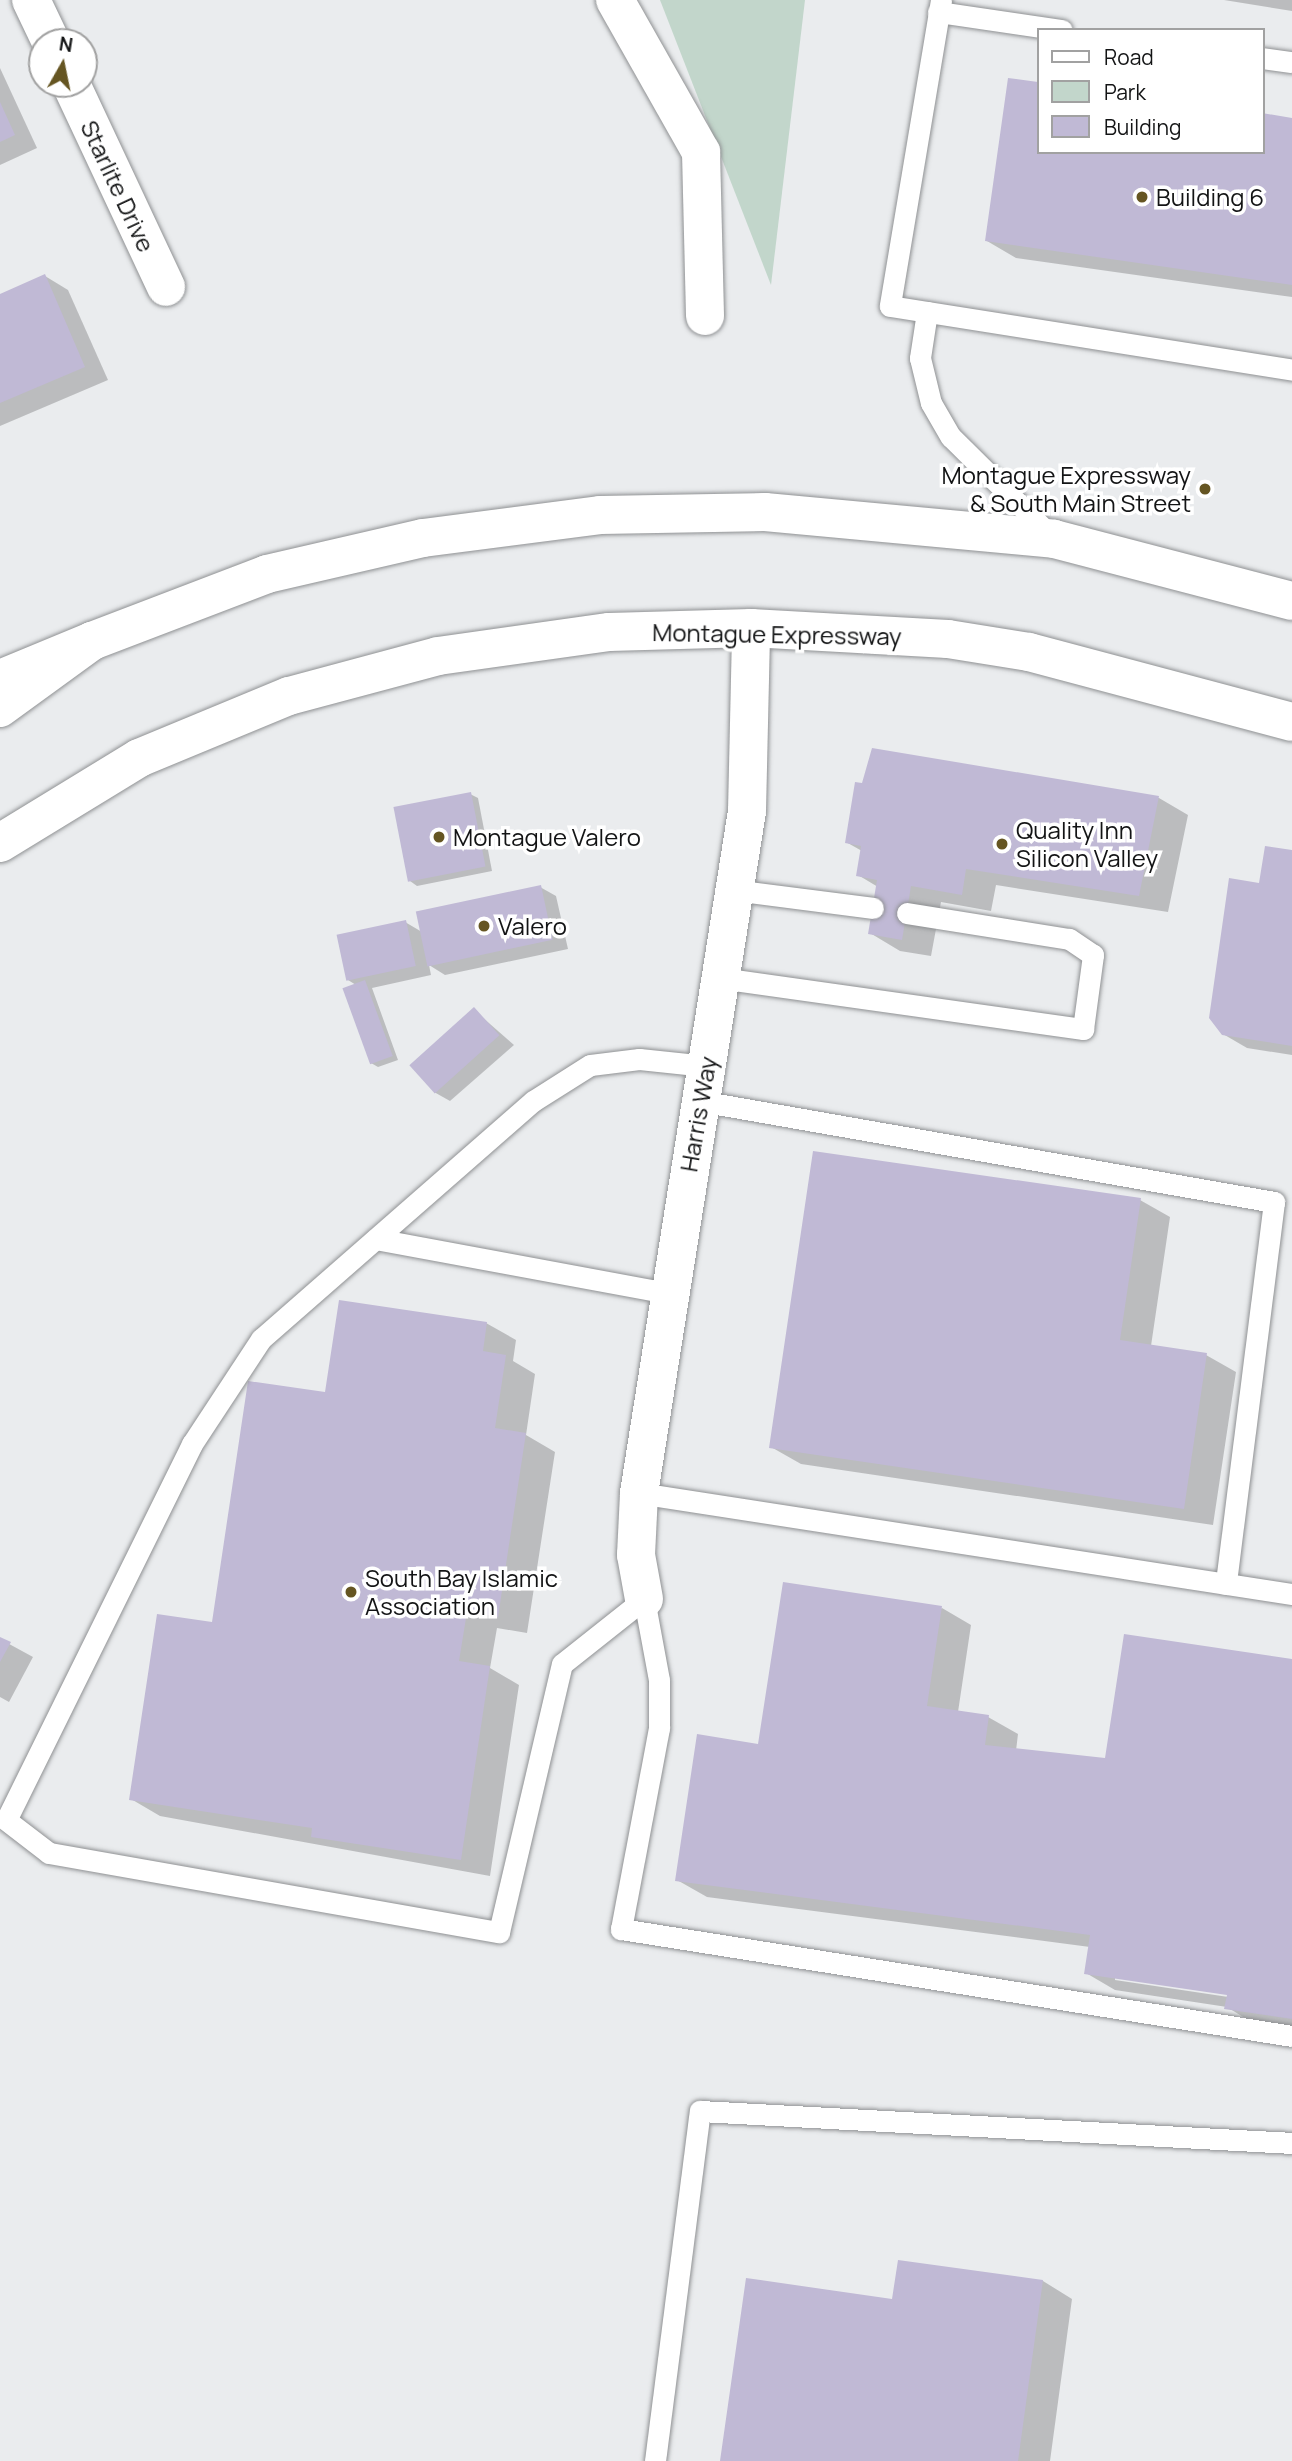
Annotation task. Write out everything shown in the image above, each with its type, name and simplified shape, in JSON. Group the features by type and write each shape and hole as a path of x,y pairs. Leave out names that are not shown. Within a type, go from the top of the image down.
{"main road":[{"path":"32,0 45,28"},
{"path":"615,0 701,152 705,316"},
{"name":"Starlite Drive","path":"78,98 166,287"},
{"path":"0,679 267,574 423,538 600,515 765,512 1054,539 1292,601"},
{"name":"Montague Expressway","path":"0,843 139,758 289,696 438,656 609,632 751,628 948,639 1029,652 1292,722"},
{"name":"Harris Way","path":"644,1599 636,1555 639,1493 668,1293 747,811 751,628"},
{"path":"0,708 92,641"}],"lane":[{"path":"1052,28 940,6 890,306 1292,370"},
{"path":"1264,58 1292,62"},
{"path":"927,312 920,358 931,403 951,438 1054,539"},
{"path":"733,890 873,908"},
{"path":"720,978 1083,1028 1093,955 1069,939 907,913"},
{"path":"1226,1584 1274,1202 703,1084 639,1059 590,1065 533,1101 261,1339 192,1444 6,1820 50,1853 499,1932 562,1664 644,1599 659,1680 659,1728 621,1929 1292,2036"},
{"path":"376,1239 668,1293"},
{"path":"639,1493 1292,1594"},
{"path":"656,2461 700,2111 1292,2143"}],"green space":[{"path":"660,0 805,0 771,285"}],"building":[{"name":"Building 6","path":"1008,78 1036,82 1036,154 1264,154 1264,113 1292,118 1292,285 985,241"},
{"path":"0,102 15,135 0,142"},
{"path":"45,274 85,367 0,403 0,294"},
{"name":"Quality Inn Silicon Valley","path":"872,748 1159,796 1139,896 966,869 962,895 911,886 902,940 868,934 877,880 856,876 861,846 845,843 855,782 862,783"},
{"name":"Montague Valero","path":"471,792 486,867 408,882 393,807"},
{"path":"1265,846 1292,850 1292,1046 1222,1035 1209,1018 1229,878 1259,883"},
{"name":"Valero","path":"541,885 553,940 427,966 416,912"},
{"path":"406,920 416,966 346,981 337,935"},
{"path":"365,980 393,1056 370,1064 342,988"},
{"path":"474,1007 499,1035 435,1093 409,1065"},
{"path":"813,1151 1141,1198 1120,1340 1207,1353 1184,1509 769,1448"},
{"path":"339,1300 487,1322 483,1351 506,1355 495,1428 526,1433 498,1617 467,1612 459,1661 490,1666 461,1860 311,1837 312,1828 129,1800 157,1614 212,1622 248,1381 325,1392"},
{"path":"783,1582 942,1606 927,1706 989,1715 985,1745 1105,1758 1124,1634 1292,1659 1292,2019 1224,2009 1227,1995 1084,1974 1090,1935 675,1881 697,1734 758,1744"},
{"path":"0,1637 11,1642 0,1662"},
{"path":"898,2260 1043,2280 1018,2461 720,2461 746,2278 892,2299"}],"place":[{"name":"Building 6","path":"1142,197"},
{"name":"Montague Expressway & South Main Street","path":"1205,489"},
{"name":"Montague Valero","path":"439,837"},
{"name":"Quality Inn Silicon Valley","path":"1002,844"},
{"name":"Valero","path":"484,926"},
{"name":"South Bay Islamic Association","path":"351,1592"}]}
